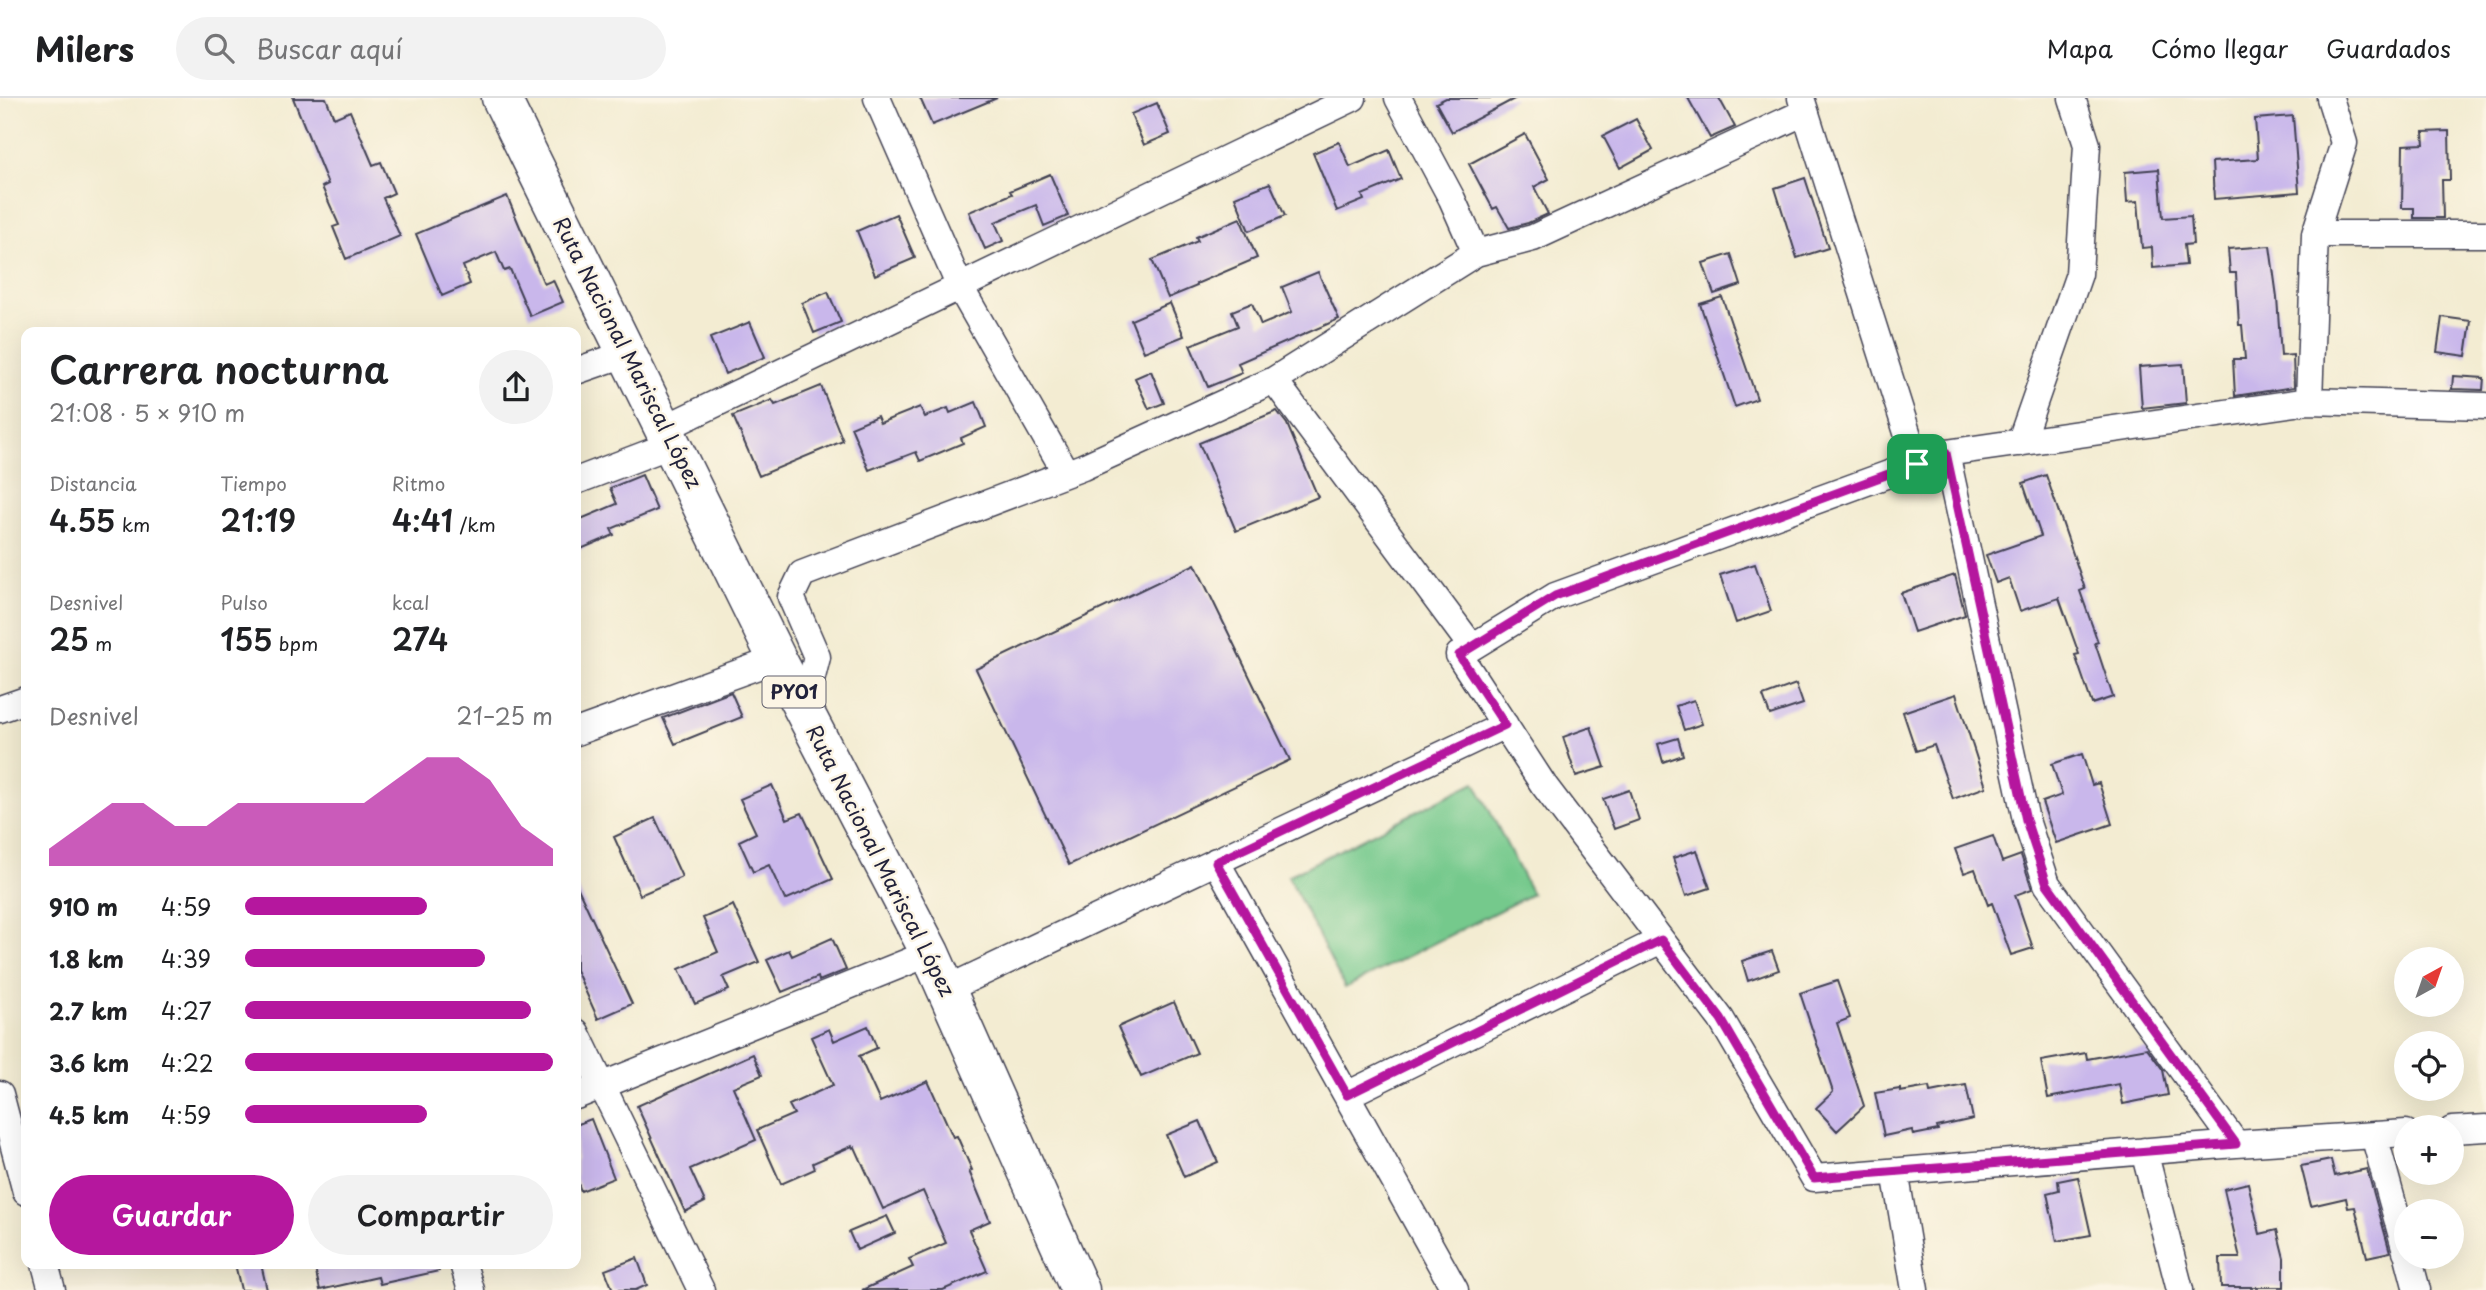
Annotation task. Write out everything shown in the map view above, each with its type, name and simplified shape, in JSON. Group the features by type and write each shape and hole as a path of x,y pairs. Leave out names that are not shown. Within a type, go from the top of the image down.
{"highway":[{"name":"Ruta Nacional Mariscal López","path":"501,98 785,675 930,953 1080,1290"}],"street":[{"path":"877,98 960,287 1066,473"},
{"path":"581,479 960,287 1353,98"},
{"path":"1398,98 1452,199 1476,253"},
{"path":"2020,443 2079,274 2087,145 2072,98"},
{"path":"2309,401 2315,234 2344,143 2330,98"},
{"path":"581,731 785,675 812,677 817,657 791,597 802,574 1066,473 1274,380 1476,253 1533,238 1803,105 1917,464"},
{"path":"2315,234 2486,234"},
{"path":"581,369 625,354"},
{"path":"1274,380 1472,648"},
{"path":"2394,1134 1814,1178 1721,1019 1543,784 1459,655 1555,596 1946,453 2309,401 2486,406"},
{"path":"1946,453 2026,820 2047,884 2236,1144"},
{"path":"0,709 21,702"},
{"path":"947,989 1505,725"},
{"path":"1216,862 1455,1290"},
{"path":"1347,1095 1661,940"},
{"path":"581,1094 930,953"},
{"path":"581,1042 701,1290"},
{"path":"0,1094 21,1173"},
{"path":"2464,1129 2486,1128"},
{"path":"2374,1135 2394,1208"},
{"path":"2144,1152 2180,1290"},
{"path":"1895,1171 1915,1290"},
{"path":"46,1269 52,1290"},
{"path":"465,1269 471,1290"},
{"path":"2411,1269 2417,1290"}],"green space":[{"path":"1475,782 1532,894 1345,988 1288,876"}],"building":[{"path":"293,98 326,98 334,118 350,111 373,165 381,162 394,193 383,198 400,236 346,259 333,227 339,225 322,187 328,184"},
{"path":"920,98 997,98 932,125"},
{"path":"1446,98 1516,98 1452,132 1436,103"},
{"path":"1688,98 1719,98 1735,127 1710,138"},
{"path":"1157,103 1170,134 1144,145 1131,114"},
{"path":"2293,116 2299,192 2214,199 2212,162 2258,159 2255,119"},
{"path":"1636,119 1653,150 1620,168 1603,136"},
{"path":"2449,131 2450,180 2442,180 2443,218 2414,218 2414,208 2402,208 2403,145 2424,144 2423,132"},
{"path":"1525,134 1549,179 1534,187 1548,214 1509,228 1497,207 1493,209 1469,164"},
{"path":"1339,142 1350,167 1389,150 1401,179 1362,195 1364,200 1337,211 1313,153"},
{"path":"2159,169 2163,218 2191,216 2193,244 2184,245 2186,265 2153,268 2152,247 2142,248 2138,201 2127,202 2125,172"},
{"path":"1050,174 1068,216 1044,226 1036,205 995,222 1003,241 985,249 969,212"},
{"path":"1805,178 1828,248 1797,258 1775,188"},
{"path":"1270,183 1285,216 1249,231 1235,197"},
{"path":"507,196 544,284 553,280 563,302 530,316 510,269 504,271 496,252 463,266 470,284 442,296 416,234"},
{"path":"896,214 915,258 875,275 857,231"},
{"path":"1240,218 1257,258 1168,298 1152,260 1198,241 1196,237"},
{"path":"2270,246 2281,356 2293,355 2294,387 2235,396 2233,359 2245,359 2242,325 2239,325 2236,273 2230,273 2228,249"},
{"path":"1731,254 1741,285 1714,294 1703,263"},
{"path":"1318,272 1339,319 1238,363 1242,373 1208,387 1190,345 1238,326 1232,311 1252,303 1261,325 1292,312 1282,287"},
{"path":"828,292 841,322 814,333 802,303"},
{"path":"1722,297 1757,399 1735,407 1700,304"},
{"path":"1170,303 1184,336 1144,352 1131,320"},
{"path":"2442,317 2471,321 2466,356 2437,352"},
{"path":"750,322 765,357 725,374 710,338"},
{"path":"2183,364 2186,403 2142,408 2139,367"},
{"path":"1151,371 1164,403 1149,409 1135,378"},
{"path":"2453,376 2484,378 2483,390 2452,389"},
{"path":"821,386 843,441 759,476 733,416 772,400 775,405"},
{"path":"976,402 986,427 961,438 963,443 920,461 916,452 869,470 851,427 877,416 880,423 920,407 925,417 948,408 950,413"},
{"path":"1277,411 1287,424 1318,497 1236,531 1199,443"},
{"path":"642,475 657,510 611,529 614,535 581,549 581,519 617,504 610,488"},
{"path":"2046,475 2085,589 2080,591 2113,697 2092,704 2075,655 2079,654 2059,598 2020,611 2009,578 1996,583 1986,555 2041,536 2023,483"},
{"path":"1195,564 1290,760 1069,865 976,669"},
{"path":"1755,564 1771,611 1736,623 1720,575"},
{"path":"1955,575 1965,615 1914,632 1901,593"},
{"path":"1796,684 1803,704 1770,715 1763,696"},
{"path":"731,692 742,717 675,744 663,718"},
{"path":"1956,694 1986,787 1953,799 1934,745 1916,751 1903,712"},
{"path":"1694,700 1702,724 1684,730 1676,706"},
{"path":"1591,727 1605,767 1576,776 1563,737"},
{"path":"1678,738 1683,755 1663,762 1658,744"},
{"path":"2082,754 2092,785 2099,783 2112,824 2056,843 2042,802 2062,795 2052,764"},
{"path":"772,785 787,819 802,813 833,879 785,900 769,865 753,872 739,841 756,833 740,799"},
{"path":"1629,790 1639,820 1614,829 1603,799"},
{"path":"655,818 682,877 640,895 614,837"},
{"path":"1993,836 2002,862 2021,855 2032,889 2015,895 2033,948 2011,955 1992,903 1988,905 1975,869 1964,873 1955,849"},
{"path":"1697,850 1710,888 1686,896 1673,858"},
{"path":"581,895 632,1004 598,1019 581,981"},
{"path":"733,905 759,962 723,977 729,990 695,1004 679,969 718,952 703,918"},
{"path":"832,938 846,970 819,981 818,977 782,992 767,960 789,950 792,956"},
{"path":"1772,951 1779,970 1748,981 1742,961"},
{"path":"1837,981 1850,1018 1837,1023 1864,1106 1837,1131 1816,1108 1833,1092 1800,993"},
{"path":"1174,1002 1197,1053 1141,1077 1118,1027"},
{"path":"868,1026 877,1048 859,1056 880,1102 928,1081 953,1137 957,1136 990,1221 969,1230 987,1271 943,1290 862,1290 913,1267 909,1259 946,1243 923,1191 883,1209 855,1147 852,1146 813,1163 815,1169 781,1184 757,1130 794,1114 789,1105 833,1085 811,1037 829,1029 834,1041"},
{"path":"2147,1048 2163,1070 2168,1095 2123,1104 2119,1084 2048,1098 2041,1061 2086,1053 2087,1059"},
{"path":"753,1054 762,1075 733,1087 756,1140 690,1169 705,1202 685,1212 637,1106"},
{"path":"1966,1085 1973,1119 1913,1135 1912,1130 1884,1136 1875,1093 1929,1087 1930,1092"},
{"path":"591,1119 614,1178 581,1191 581,1123"},
{"path":"1200,1121 1218,1162 1184,1177 1166,1135"},
{"path":"2331,1160 2335,1176 2367,1169 2390,1252 2367,1257 2355,1207 2348,1208 2346,1198 2311,1206 2301,1166"},
{"path":"2078,1177 2091,1235 2057,1241 2047,1193 2059,1190 2058,1181"},
{"path":"2248,1183 2260,1234 2277,1230 2284,1258 2284,1287 2221,1287 2220,1258 2240,1258 2224,1189"},
{"path":"887,1216 895,1233 857,1250 849,1232"},
{"path":"637,1258 647,1285 636,1290 613,1290 605,1270"},
{"path":"236,1269 262,1269 267,1290 241,1290"},
{"path":"315,1269 439,1269 380,1284 378,1277 320,1290"}],"route":[{"path":"1946,453 2026,820 2047,884 2236,1144 1814,1178 1721,1019 1661,940 1347,1095 1216,862 1505,725 1459,655 1555,596 1917,464 1946,453"}]}
